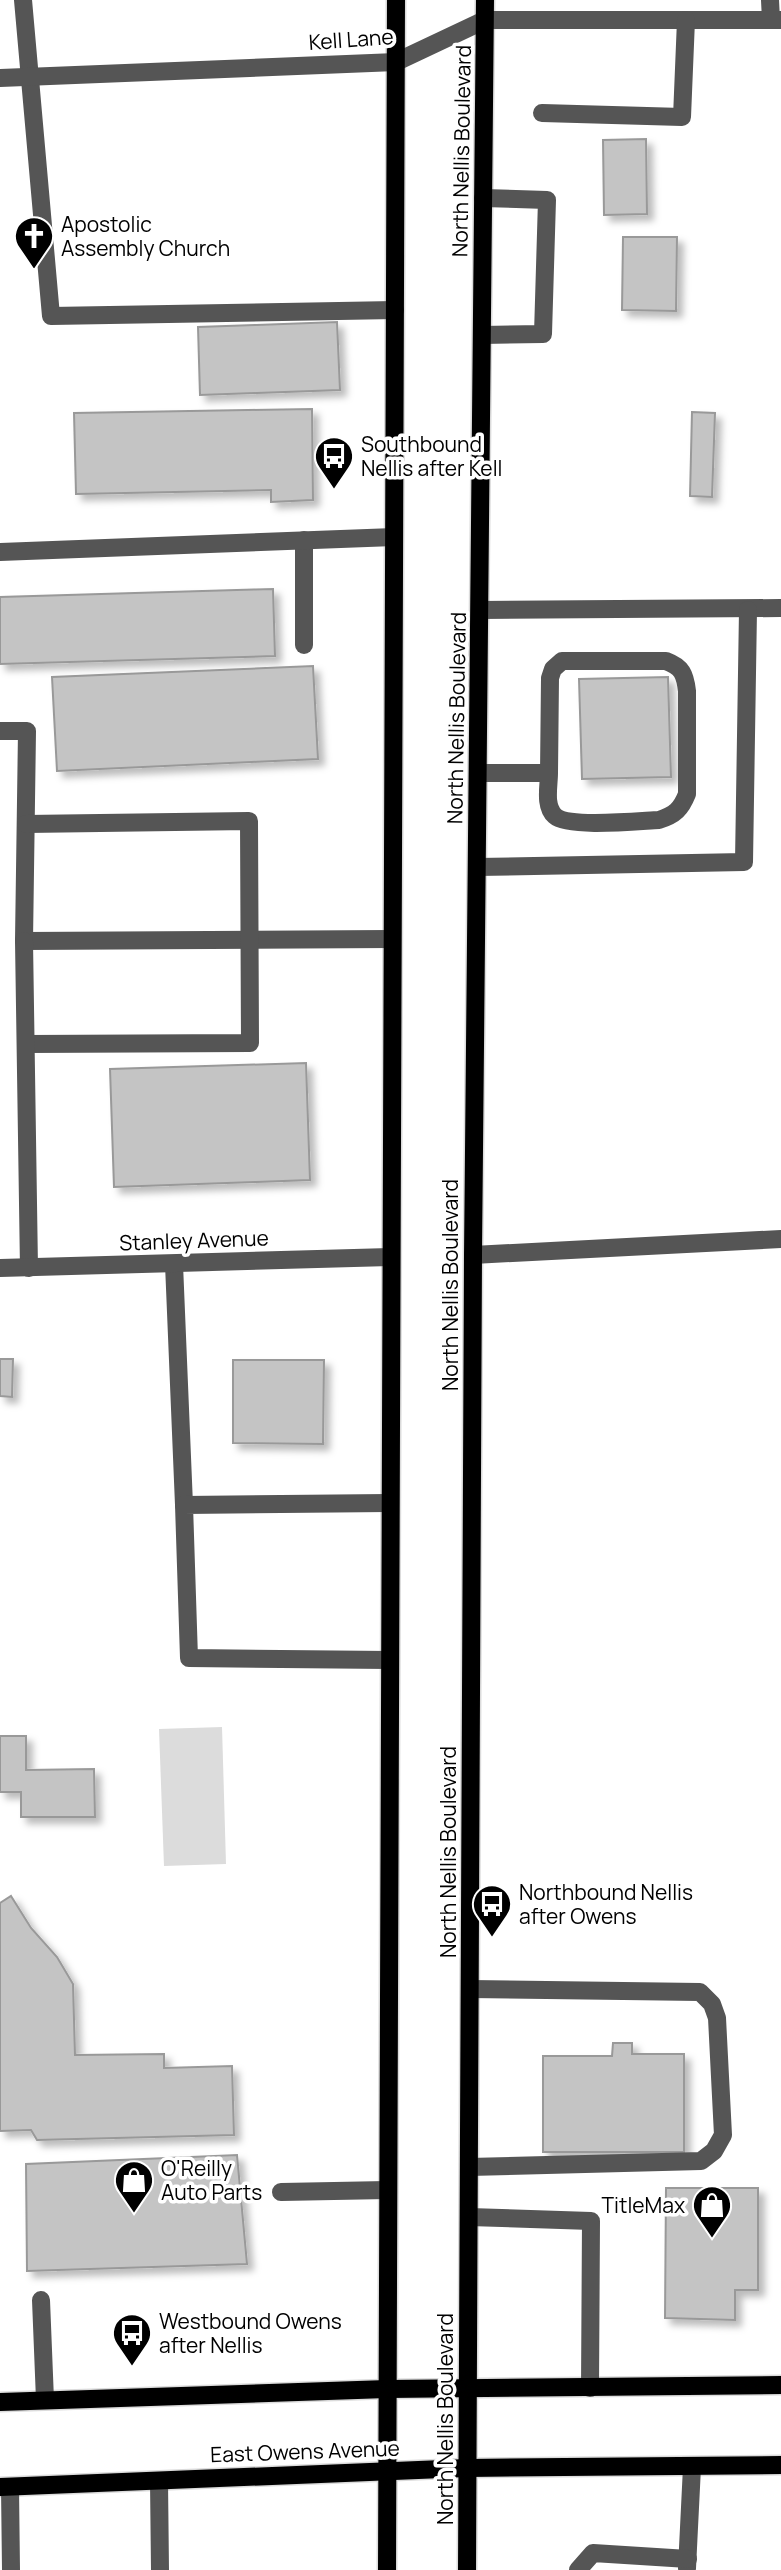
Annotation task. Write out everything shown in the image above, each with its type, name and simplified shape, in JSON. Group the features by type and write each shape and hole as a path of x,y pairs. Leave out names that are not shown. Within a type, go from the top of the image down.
{"main road":[{"path":"387,2570 396,0"},
{"name":"North Nellis Boulevard","path":"467,2570 473,1255 485,0"},
{"path":"0,2402 387,2389 781,2385"},
{"name":"East Owens Avenue","path":"5,2487 387,2470 781,2465"}],"street":[{"path":"23,0 51,316 395,310"},
{"path":"770,0 776,20"},
{"name":"Kell Lane","path":"0,78 396,62 485,20 776,20"},
{"path":"542,113 682,117 686,20"},
{"path":"482,335 543,334 547,200 483,198"},
{"path":"0,552 394,537"},
{"path":"304,540 304,645"},
{"path":"480,610 781,608"},
{"path":"477,867 744,862 748,610"},
{"path":"666,660 678,665 685,675 687,691 687,794 681,809 670,817 659,820 569,823 555,816 548,805 549,773 551,678 553,669 562,661 666,660"},
{"path":"0,731 27,731 24,942 29,1268"},
{"path":"478,773 549,773"},
{"path":"26,824 249,821 250,940 250,1043 26,1044"},
{"path":"24,942 392,939"},
{"path":"473,1255 781,1239"},
{"name":"Stanley Avenue","path":"0,1268 390,1257"},
{"path":"174,1264 189,1658 389,1660"},
{"path":"184,1505 389,1503"},
{"path":"469,2167 701,2161 714,2151 723,2135 717,2018 712,2004 699,1992 470,1989"},
{"path":"281,2192 387,2190"},
{"path":"469,2217 591,2221 590,2388"},
{"path":"41,2300 45,2400"},
{"path":"578,2570 593,2553 687,2564 692,2467"},
{"path":"159,2481 160,2570"},
{"path":"5,2487 11,2570"}],"shaded area":[{"path":"222,1727 226,1864 164,1866 159,1729"}],"building":[{"path":"646,139 647,214 604,215 603,140"},
{"path":"623,237 677,237 676,311 622,310"},
{"path":"337,322 340,390 200,395 198,327"},
{"path":"312,409 313,500 271,502 271,490 76,494 74,413"},
{"path":"692,412 715,413 712,497 690,496"},
{"path":"273,589 275,656 0,664 0,597"},
{"path":"313,666 318,759 57,771 52,677"},
{"path":"668,677 671,777 582,779 579,679"},
{"path":"306,1063 310,1180 114,1187 110,1069"},
{"path":"0,1359 13,1359 12,1397 0,1396"},
{"path":"233,1360 324,1360 323,1444 233,1443"},
{"path":"0,1736 26,1736 26,1770 94,1769 95,1817 21,1817 21,1792 0,1792"},
{"path":"11,1896 31,1928 57,1957 73,1984 75,2055 164,2054 164,2068 232,2066 234,2135 37,2140 31,2130 0,2131 0,1903"},
{"path":"613,2043 632,2043 632,2054 684,2054 684,2152 543,2152 543,2056 612,2056"},
{"name":"O'Reilly Auto Parts","path":"237,2155 247,2264 27,2271 26,2164"},
{"name":"TitleMax","path":"666,2188 758,2188 758,2290 735,2290 735,2320 665,2318"}],"place":[{"name":"Apostolic Assembly Church","path":"34,270"},
{"name":"Southbound Nellis after Kell","path":"334,490"},
{"name":"Northbound Nellis after Owens","path":"492,1938"},
{"name":"O'Reilly Auto Parts","path":"134,2214"},
{"name":"TitleMax","path":"712,2239"},
{"name":"Westbound Owens after Nellis","path":"132,2367"}]}
